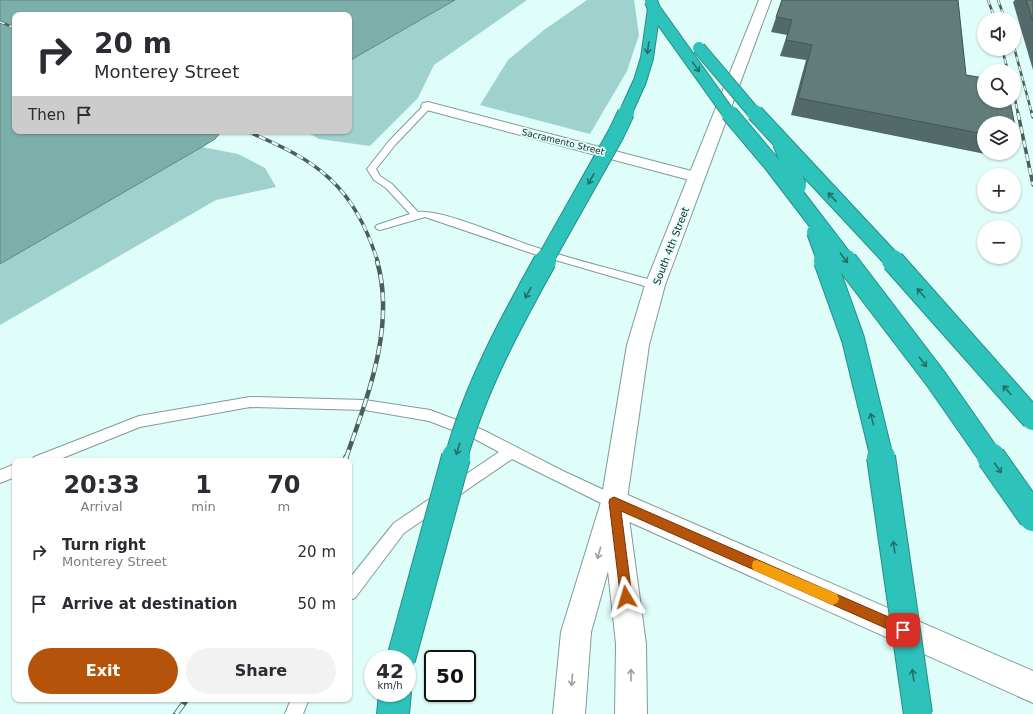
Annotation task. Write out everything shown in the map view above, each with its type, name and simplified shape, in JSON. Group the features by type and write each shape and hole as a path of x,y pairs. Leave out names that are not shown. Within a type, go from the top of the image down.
{"highway":[{"path":"655,3 781,143 892,260 1033,419"},
{"path":"655,3 728,112 772,164 936,379 1033,517"},
{"path":"403,650 458,446 490,367 509,326 616,134 640,81 647,58 655,3"},
{"path":"781,143 828,266 853,339 882,459 918,714"},
{"path":"393,714 395,702"}],"main road":[{"name":"South 4th Street","path":"614,502 638,345 655,285 765,0"},
{"name":"Sacramento Street","path":"428,106 697,177"},
{"path":"614,502 1033,687"},
{"path":"569,714 576,632 614,502"},
{"path":"614,502 632,644 631,714"}],"lane":[{"path":"416,215 389,186 377,178 371,169 392,143 428,106"},
{"path":"380,227 416,215 425,214 447,220 535,251 655,285"},
{"path":"47,458 140,422 250,402 365,405 430,416 478,434 558,476 614,502"},
{"path":"352,588 398,528 512,451"},
{"path":"0,477 12,471"},
{"path":"294,714 299,702"}],"shaded area":[{"path":"0,0 455,0 352,59 352,12 12,12 12,134 219,134 215,139 202,147 0,264"},
{"path":"455,0 527,0 434,65 418,98 370,146 319,139 310,134 352,134 352,59"},
{"path":"587,0 634,0 639,35 627,71 590,134 480,105 508,60 544,30"},
{"path":"202,147 238,154 265,168 276,187 216,200 0,325 0,264"}],"building":[{"path":"782,0 958,0 966,75 977,77 977,108 1011,108 1013,116 977,116 977,133 798,98 812,45 786,40 792,20 776,17"},
{"path":"1026,0 1033,0 1033,21"}],"railway":[{"path":"988,0 992,12"},
{"path":"998,0 1002,12"},
{"path":"0,22 12,27"},
{"path":"1004,56 1006,64"},
{"path":"1016,56 1032,114"},
{"path":"1017,108 1018,114"},
{"path":"1018,113 1033,185"},
{"path":"1032,113 1033,117"},
{"path":"253,134 294,153 313,165 330,179 357,213 368,235 378,262"},
{"path":"346,458 370,386 381,336 383,311 382,286 377,261"},
{"path":"176,714 185,702"}],"slow traffic":[{"path":"757,566 833,599"}],"route":[{"path":"626,597 614,502 903,630"}]}
